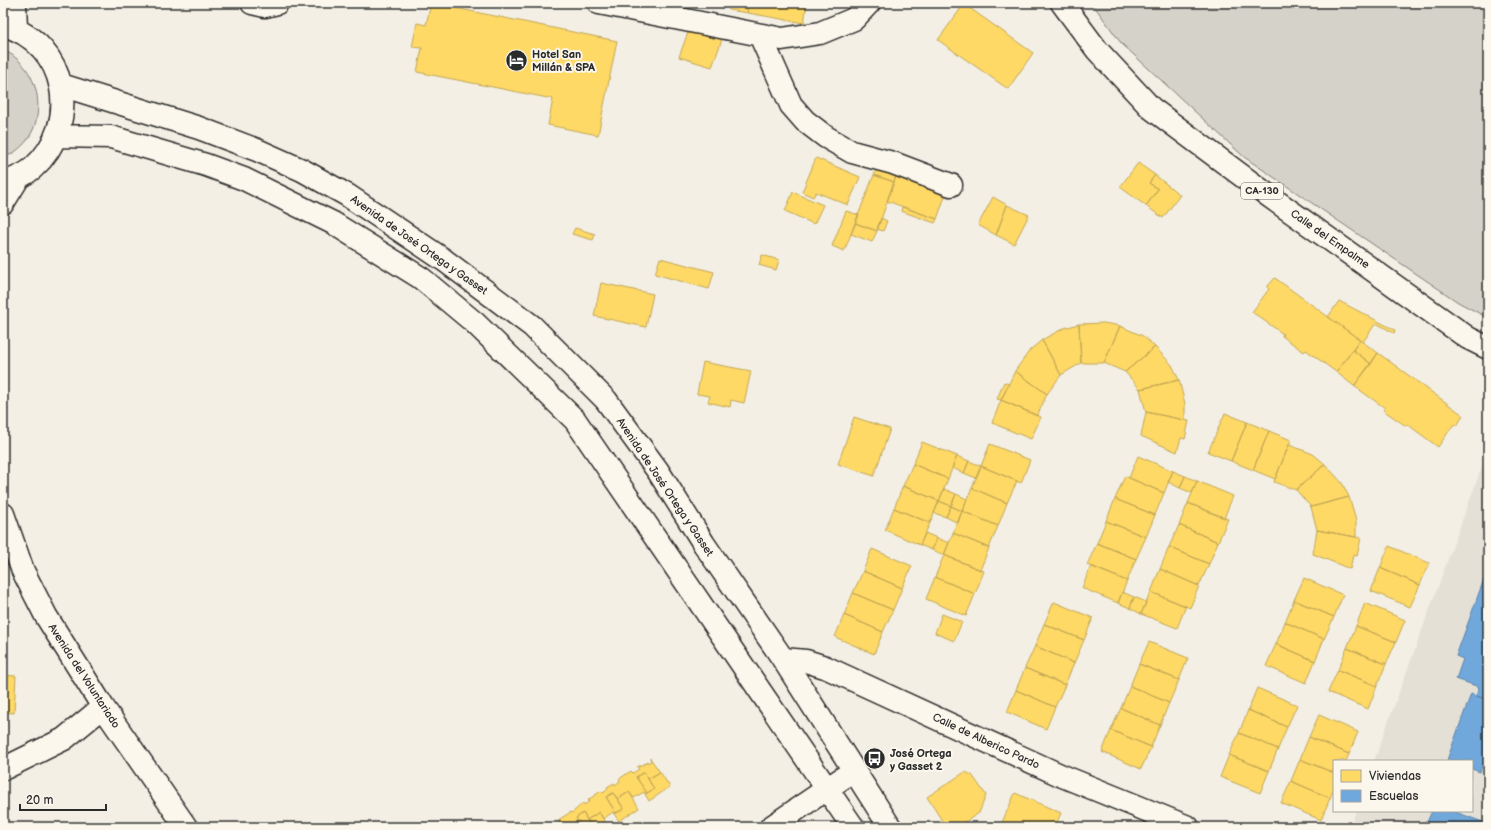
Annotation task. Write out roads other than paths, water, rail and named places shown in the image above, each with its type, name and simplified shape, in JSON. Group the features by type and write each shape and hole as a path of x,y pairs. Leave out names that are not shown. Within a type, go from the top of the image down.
{"main road":[{"path":"3,203 11,180 32,169 42,159 56,136 63,111 61,85 55,68 46,53 34,40 10,27 15,3"},
{"path":"252,3 265,6 277,3"},
{"path":"600,3 782,39 820,33 854,19 869,3"},
{"name":"Calle del Empalme","path":"1062,3 1097,50 1151,108 1288,210 1468,338 1488,348"},
{"path":"760,35 791,105 805,121 826,137 852,152 893,163 951,185"},
{"name":"Avenida de José Ortega y Gasset","path":"61,85 199,128 257,150 302,170 347,195 444,260 532,326 606,400 658,471 704,544 783,659 890,827"},
{"path":"56,136 111,138 198,163 244,179 333,223 421,278 475,324 575,420 853,827"},
{"name":"Avenida del Voluntariado","path":"3,514 23,571 46,616 103,707 186,827"},
{"name":"Calle de Alberico Pardo","path":"783,659 806,661 825,667 1060,775 1188,827"},
{"path":"3,769 64,739 103,707"},
{"path":"771,827 853,771"}],"place":[{"name":"Hotel San Millán & SPA","path":"516,60"},
{"name":"José Ortega y Gasset 2","path":"874,759"}]}
